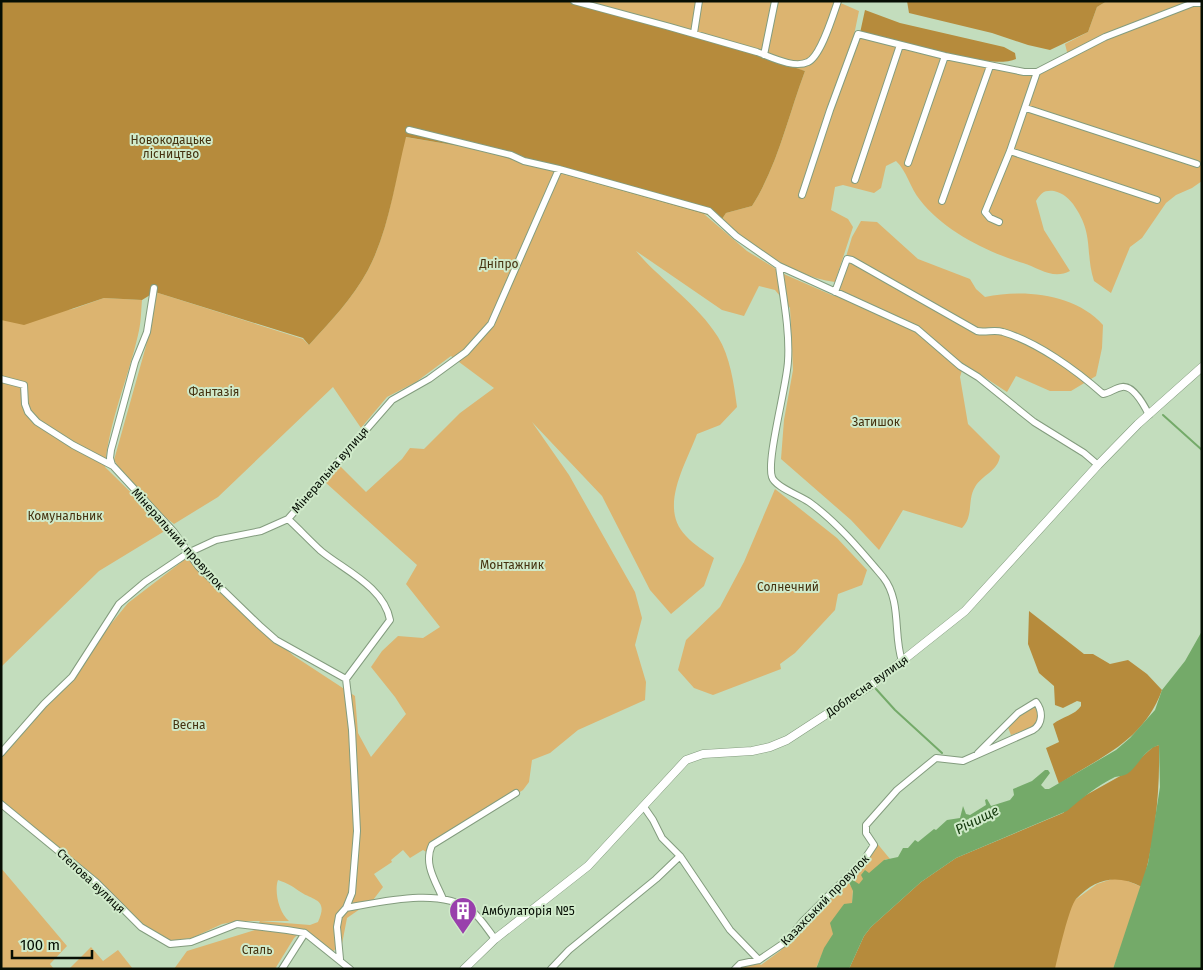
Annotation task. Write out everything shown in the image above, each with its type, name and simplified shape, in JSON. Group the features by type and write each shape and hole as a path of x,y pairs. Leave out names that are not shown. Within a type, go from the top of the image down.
{"street":[{"path":"574,1 802,64 810,61 819,48 838,1"},
{"path":"694,33 698,1"},
{"path":"764,55 774,1"},
{"path":"802,195 824,127 858,34 990,66 1037,72 1105,37 1193,3 1202,3"},
{"path":"855,180 900,45"},
{"path":"908,163 945,56"},
{"path":"942,201 990,66"},
{"path":"999,222 990,218 985,212 1026,108 1037,72"},
{"path":"1026,108 1197,164"},
{"path":"410,130 512,155 524,161 709,211 736,236 779,266 918,329 960,366 984,381 1034,422 1084,453 1098,465"},
{"path":"1010,151 1157,200"},
{"name":"Мінеральна вулиця","path":"1,753 44,704 72,677 119,604 145,582 188,553 216,540 261,531 288,519 392,400 430,379 466,352 490,324 558,169"},
{"path":"834,292 847,259 852,260 977,331 984,333 995,330 1020,338 1081,376 1103,394 1121,387 1126,388 1144,406 1149,415"},
{"path":"779,266 788,360 772,458 772,478 777,485 795,492 834,523 884,578 896,608 898,648 902,662"},
{"path":"113,466 110,458 111,450 135,362 147,332 154,288"},
{"name":"Доблесна вулиця","path":"464,969 495,940 588,866 644,807 663,782 686,760 703,754 752,751 787,740 873,684 902,662 965,610 1098,465 1149,415 1202,368"},
{"name":"Мінеральний провулок","path":"1,379 24,385 25,404 28,412 37,422 72,445 113,466 174,532 198,566 276,640 346,679"},
{"path":"288,519 322,552 352,571 388,607 390,620 383,632 346,679 352,730 357,831 352,893 346,908 339,916 337,926 340,959"},
{"name":"Казахський провулок","path":"735,969 740,964 758,960 787,942 799,929 803,920 873,850 874,845 866,833 866,825 897,790 936,758 963,761 1037,728 1041,711 1036,702 1018,713 978,753"},
{"path":"443,899 431,871 429,858 432,845 516,793"},
{"name":"Степова вулиця","path":"1,804 96,882 141,927 170,944 191,942 237,924 305,933 340,959 350,969"},
{"path":"644,807 662,838 680,856 730,930 758,960"},
{"path":"551,969 569,950 656,879 680,856"},
{"path":"346,908 411,898 443,899 471,910 495,940"},
{"path":"282,969 305,933"}],"green space":[{"name":"Новокодацьке лісництво","path":"1,1 566,1 696,34 805,71 776,157 761,190 752,206 726,213 722,219 471,148 406,137 391,205 375,255 355,290 309,345 303,338 155,292 142,300 104,298 24,325 1,320"},
{"path":"566,1 836,1 859,11 854,35 951,60 1030,76 1069,60 1065,44 1088,32 1097,7 1107,1 1202,1 1202,181 1176,195 1166,203 1142,238 1130,247 1111,293 1094,281 1085,226 1075,207 1063,195 1054,191 1048,191 1041,194 1036,201 1044,230 1070,271 1052,274 995,253 954,231 920,200 896,161 886,166 881,188 874,193 843,185 835,187 831,210 848,219 853,227 835,282 819,279 774,260 746,241 722,219 726,213 752,206 761,190 776,157 805,71"},
{"path":"907,1 1107,1 1097,7 1088,32 1050,50 992,33 909,13"},
{"path":"865,10 900,23 1004,47 1015,53 1016,59 1003,62 963,58 860,33"},
{"path":"405,137 471,148 704,214 747,251 786,275 834,296 852,237 861,221 877,222 918,259 970,279 976,289 985,297 1016,294 1048,296 1078,306 1103,325 1102,348 1096,376 1071,391 1050,391 1016,376 1007,392 964,364 960,377 968,424 1000,456 999,461 975,487 971,497 968,518 962,528 903,510 879,550 851,520 781,459 784,420 793,370 790,308 775,290 759,286 744,316 722,310 636,251 700,313 722,345 733,380 737,407 720,425 697,434 681,472 674,499 674,512 678,525 689,539 714,558 704,586 671,614 650,590 602,496 532,422 569,475 635,592 642,618 635,645 646,682 645,700 578,730 550,753 532,760 529,782 523,790 436,845 428,853 423,850 410,858 403,850 391,860 392,862 374,874 383,887 373,900 347,918 342,944 332,952 303,930 294,938 275,969 174,969 187,951 255,930 260,921 238,921 222,924 192,938 170,941 143,925 98,879 1,800 1,756 40,711 82,668 106,630 128,603 188,557 236,607 294,656 355,696 358,733 371,757 406,714 371,667 382,651 398,636 423,638 440,627 406,584 417,565 325,482 339,465 366,492 402,459 410,448 424,449 460,413 494,388 451,356 416,382 387,397 361,428 333,387 218,497 174,524 141,495 114,460 146,346 155,292 303,339 309,345 355,290 375,255 391,205","holes":["278,880 318,901 322,908 318,922 310,925 260,921 289,921 282,913 278,902"]},
{"name":"Комунальник","path":"104,298 142,300 139,331 110,433 105,467 168,529 99,571 1,667 1,320 73,309"},
{"name":"Солнечний","path":"775,489 837,538 867,570 862,585 838,594 835,610 795,653 780,664 781,669 713,695 694,688 678,670 686,640 720,607 744,562"},
{"path":"1029,611 1084,654 1093,654 1110,664 1128,660 1147,674 1162,690 1154,708 1144,723 1132,735 1105,756 1059,784 1046,748 1059,742 1053,724 1075,712 1081,706 1081,702 1077,701 1063,708 1055,705 1054,686 1039,673 1028,644"},
{"path":"1032,706 1037,712 1036,726 1011,735 1007,725"},
{"path":"1159,745 1156,817 1142,887 1124,880 1107,880 1091,886 1076,899 1067,921 1055,969 849,969 864,936 871,927 921,882 956,858 1063,813 1079,799 1122,775 1153,747"},
{"path":"876,842 890,859 886,859 859,885 851,879 848,882 853,889 852,904 844,904 832,937 816,969 738,969 758,962 761,965 780,951 809,920 805,916 871,850 872,844"},
{"path":"1,868 67,946 50,964 54,969 1,969"},
{"path":"1118,877 1142,887 1113,969 912,969 1075,900 1097,884"},
{"path":"91,947 103,961 118,950 133,969 69,969"}],"water":[{"name":"Річище","path":"1202,631 1202,969 1113,969 1148,863 1160,787 1159,745 1145,754 1127,774 1115,777 1102,784 1067,811 956,858 921,882 871,927 864,936 849,969 816,969 824,948 833,934 830,923 844,904 852,903 853,891 848,880 851,879 859,884 863,879 861,875 865,870 869,873 884,860 898,857 903,848 908,848 915,840 918,842 947,820 960,818 963,806 966,814 970,815 986,805 985,800 987,799 991,806 1010,800 1014,795 1013,789 1032,781 1045,770 1048,770 1050,773 1041,785 1045,789 1049,789 1116,750 1130,738 1155,710 1162,690 1185,661"}],"waterway":[{"path":"1163,415 1202,450"},
{"path":"876,689 895,710 942,753"}],"place":[{"name":"Амбулаторія №5","path":"463,935"}],"park label":[{"name":"Дніпро","path":"499,264"},
{"name":"Фантазія","path":"214,392"},
{"name":"Затишок","path":"876,422"},
{"name":"Монтажник","path":"512,565"},
{"name":"Весна","path":"189,725"},
{"name":"Сталь","path":"257,950"}]}
